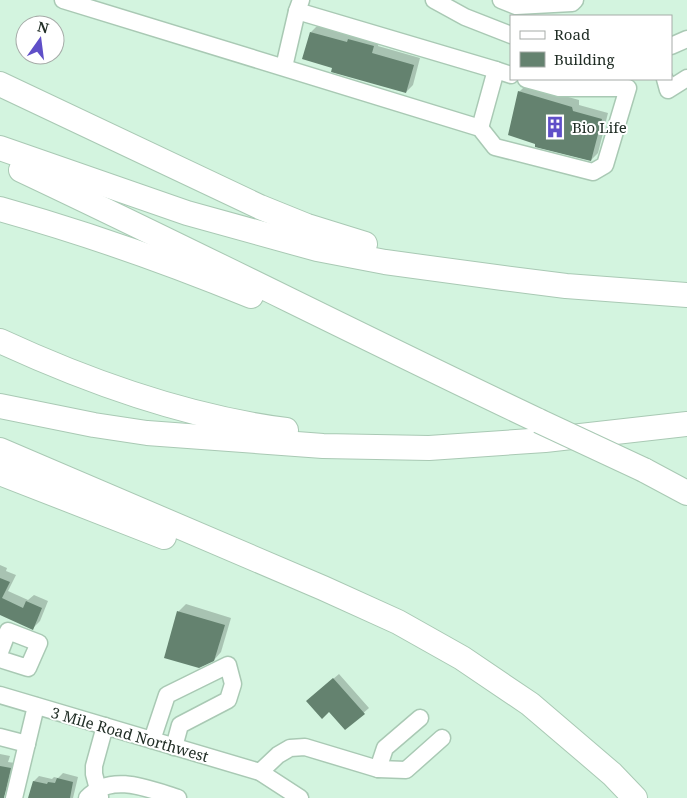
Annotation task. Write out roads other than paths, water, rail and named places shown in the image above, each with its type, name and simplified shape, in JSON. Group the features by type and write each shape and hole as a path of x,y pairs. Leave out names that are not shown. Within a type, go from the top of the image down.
{"highway":[{"path":"0,84 260,207 307,226 358,243 503,278"},
{"path":"0,148 187,213 317,249 385,262 576,287 687,294"},
{"path":"0,160 644,470 687,493"},
{"path":"0,210 51,223 130,249 196,273 320,323 356,333"},
{"path":"0,341 53,365 104,384 150,400 208,415 263,427 430,448"},
{"path":"0,406 94,425 147,433 323,446 430,448 545,440 687,424"},
{"path":"0,450 305,580 398,622 462,658 530,704 612,774 635,798"},
{"path":"0,473 328,601 398,622"}],"street":[{"path":"64,0 480,128 495,147 593,172 605,165 628,88 534,80"},
{"path":"434,0 466,17 510,35"},
{"path":"501,0 516,6 572,3 575,0"},
{"path":"284,67 296,3 503,72 480,128"},
{"path":"672,46 687,39"},
{"path":"665,80 668,90 687,78"},
{"path":"0,652 8,631 39,643 28,668 0,659"},
{"path":"152,740 167,695 228,665 234,684 228,700 180,725 174,747"},
{"name":"3 Mile Road Northwest","path":"0,695 260,772 300,798"},
{"path":"14,798 36,706"},
{"path":"378,769 385,748 420,718"},
{"path":"105,726 94,766 95,795 126,784 178,798"},
{"path":"0,737 27,744"},
{"path":"260,772 278,755 290,748 305,747 378,769 406,770 442,738"}],"place":[{"name":"Bio Life","path":"555,127"}]}
